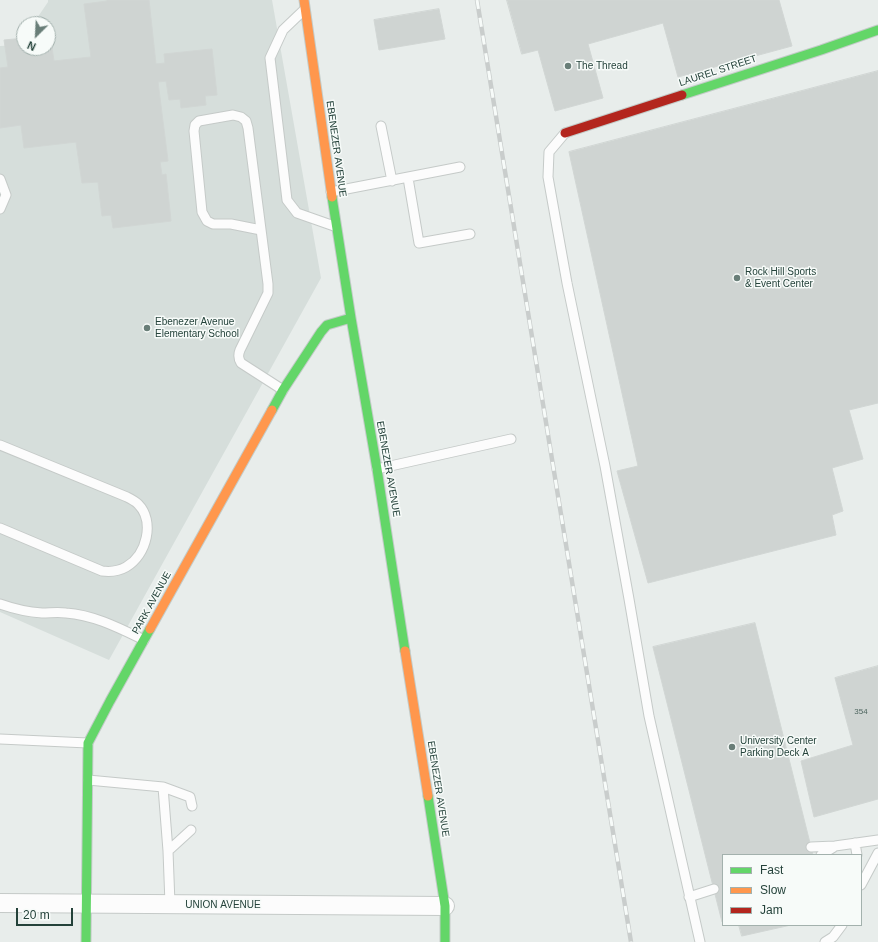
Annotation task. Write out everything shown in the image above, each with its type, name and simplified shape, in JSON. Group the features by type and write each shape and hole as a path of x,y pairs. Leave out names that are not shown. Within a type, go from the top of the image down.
{"street":[{"name":"EBENEZER AVENUE","path":"305,5 336,227 377,469 446,906 445,942"},
{"name":"LAUREL STREET","path":"565,133 878,30"},
{"name":"PARK AVENUE","path":"86,942 88,743 282,390 327,325 351,318"},
{"name":"UNION AVENUE","path":"0,904 446,906"}],"lane":[{"path":"305,5 283,30 270,58 287,200 297,213 336,227"},
{"path":"261,230 231,224 213,224 208,221 202,212 194,131 195,125 199,121 233,115 246,121 249,136 268,284 268,293 238,354 241,363 282,390"},
{"path":"381,126 392,181"},
{"path":"565,133 549,152 548,177 566,282 605,466 649,716 700,942"},
{"path":"331,192 460,168"},
{"path":"408,178 419,243 470,234"},
{"path":"0,179 6,195 0,209"},
{"path":"377,469 511,439"},
{"path":"0,445 127,497 137,503 142,509 147,522 147,529 145,543 135,559 126,567 108,571 102,570 0,528"},
{"path":"0,604 28,612 66,613 91,618 104,622 144,640"},
{"path":"0,739 88,743"},
{"path":"88,780 163,787 190,797 192,806"},
{"path":"163,787 170,904"},
{"path":"168,851 191,830"},
{"path":"811,847 835,846 878,840"},
{"path":"855,843 857,854"},
{"path":"823,854 835,846"},
{"path":"862,883 878,853"},
{"path":"689,897 714,889"},
{"path":"824,942 834,936 841,926"}],"shaded area":[{"name":"Ebenezer Avenue Elementary School","path":"48,0 272,0 321,278 109,660 0,612 0,46 16,45 16,56 56,56 56,16 38,16"}],"building":[{"path":"149,0 156,64 165,63 164,54 212,49 217,95 205,96 206,105 181,108 180,99 169,100 166,81 158,82 168,161 160,162 162,175 166,174 171,221 113,228 111,215 102,216 98,182 82,183 76,142 24,148 21,125 0,128 0,68 8,67 4,40 16,39 16,56 53,56 54,61 91,57 84,4 107,1"},
{"name":"The Thread","path":"507,0 779,0 792,46 678,77 663,23 588,44 603,98 555,111 538,50 522,54"},
{"path":"439,9 445,39 379,50 374,20"},
{"name":"Rock Hill Sports & Event Center","path":"878,71 878,403 849,410 863,459 832,468 843,511 832,515 836,535 648,583 617,471 638,466 569,152"},
{"name":"University Center Parking Deck A","path":"755,623 813,854 722,854 722,922 653,647"},
{"path":"878,666 878,799 814,817 801,761 853,745 835,678"},
{"path":"739,926 787,926 742,936"}],"railway":[{"path":"477,0 631,942"}],"traffic: fast":[{"path":"682,95 878,30"},
{"path":"332,197 377,469 405,651"},
{"path":"272,410 283,390 327,325 351,318"},
{"path":"86,942 88,743 150,629"},
{"path":"428,796 445,906 445,942"}],"traffic: slow":[{"path":"304,0 332,197"},
{"path":"150,629 272,410"},
{"path":"405,651 428,796"}],"traffic: jam":[{"path":"565,133 682,95"}],"place":[{"name":"The Thread","path":"568,66"},
{"name":"Rock Hill Sports & Event Center","path":"737,278"},
{"name":"Ebenezer Avenue Elementary School","path":"147,328"},
{"name":"University Center Parking Deck A","path":"732,747"}]}
